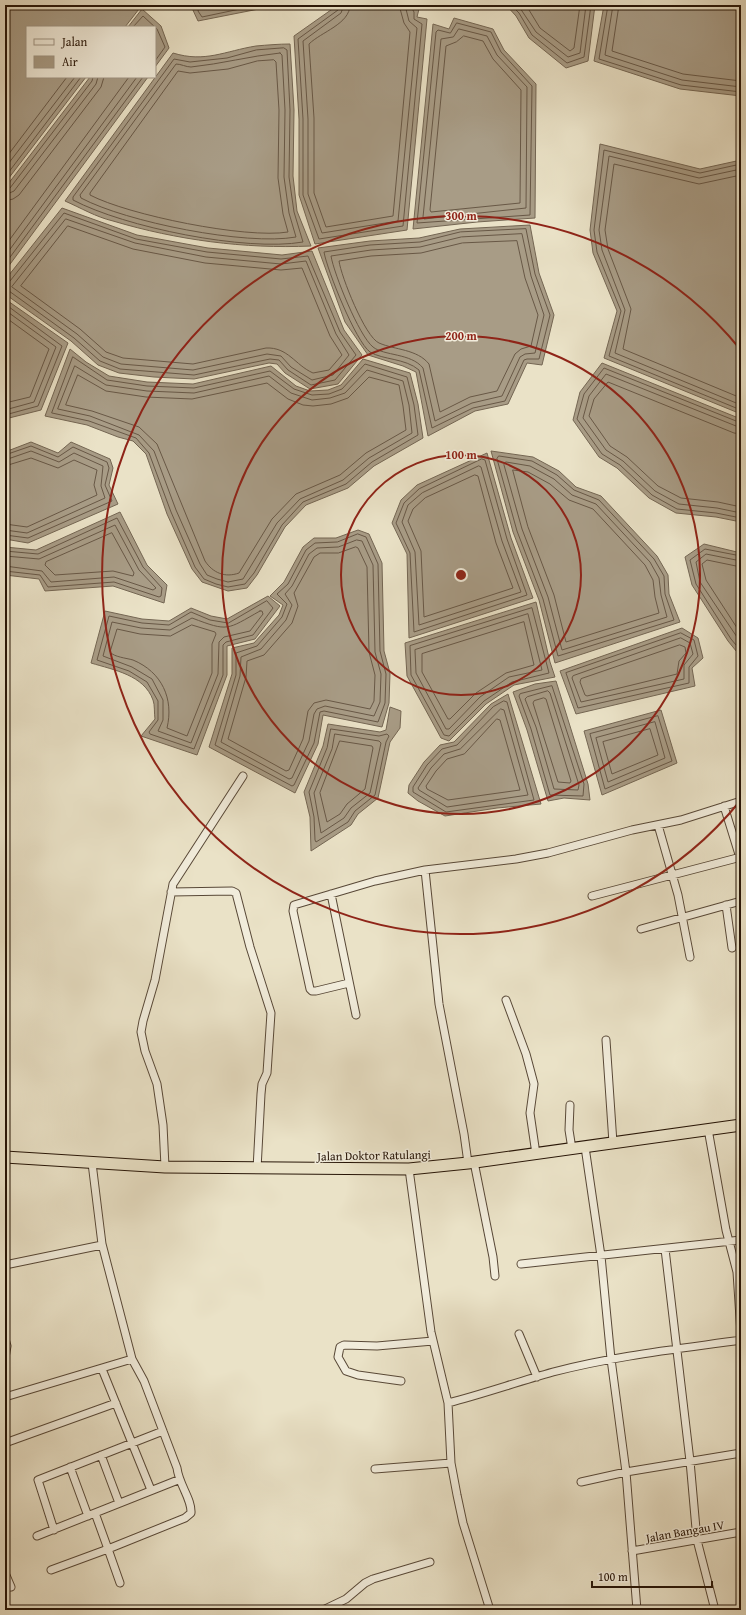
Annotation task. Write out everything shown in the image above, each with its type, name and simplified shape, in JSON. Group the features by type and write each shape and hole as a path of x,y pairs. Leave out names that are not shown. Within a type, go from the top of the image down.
{"highway":[{"name":"Jalan Doktor Ratulangi","path":"5,1158 165,1167 409,1170 471,1163 741,1125"}],"street":[{"path":"165,1167 163,1125 158,1084 145,1051 141,1032 156,980 173,884 243,776"},
{"path":"349,983 312,991 308,985 293,906 296,903 425,870 516,859 658,825 741,801"},
{"path":"592,896 673,874 741,858 724,806"},
{"path":"658,825 673,874 690,957"},
{"path":"425,870 439,1004 464,1134 493,1257 495,1276"},
{"path":"171,892 232,890 236,893 250,947 271,1013 267,1073 262,1084 260,1094 257,1169"},
{"path":"331,894 356,1015"},
{"path":"641,929 741,901"},
{"path":"726,905 732,948"},
{"path":"506,1000 526,1054 534,1084 530,1113 536,1154"},
{"path":"606,1040 613,1143"},
{"path":"570,1105 568,1130 572,1149"},
{"path":"708,1129 726,1230 738,1272 741,1334"},
{"path":"585,1147 601,1256 611,1359 626,1472 637,1610"},
{"path":"51,1570 185,1518 191,1513 192,1506 178,1480 177,1468 144,1381 132,1359 102,1245 92,1163"},
{"path":"409,1170 433,1341 448,1403 451,1463 463,1523 490,1610"},
{"path":"521,1264 665,1250 741,1240"},
{"path":"5,1265 102,1245"},
{"path":"665,1250 690,1461 697,1540 715,1610"},
{"path":"519,1334 537,1377"},
{"path":"5,1339 7,1346 5,1358"},
{"path":"448,1403 488,1393 537,1377 611,1359 741,1340"},
{"path":"401,1381 358,1375 346,1371 338,1357 340,1347 349,1345 377,1346 433,1341"},
{"path":"5,1397 132,1359"},
{"path":"102,1369 152,1490"},
{"path":"5,1443 116,1403"},
{"path":"54,1530 38,1480 163,1431"},
{"path":"581,1482 626,1472 741,1453"},
{"path":"101,1455 119,1503"},
{"path":"375,1470 451,1463"},
{"path":"70,1467 108,1548 120,1583"},
{"path":"37,1536 178,1480"},
{"name":"Jalan Bangau IV","path":"632,1551 741,1532"},
{"path":"323,1610 346,1599 365,1583 430,1562"},
{"path":"5,1573 11,1587"}],"water":[{"path":"5,5 136,5 139,9 126,26 26,26 26,78 85,78 5,183"},
{"path":"198,5 279,5 198,21 192,8"},
{"path":"338,5 410,5 419,9 417,17 427,19 407,230 315,244 299,195 299,119 294,36"},
{"path":"506,5 595,5 588,61 566,68 529,38 516,16"},
{"path":"604,5 741,5 741,96 680,89 594,61"},
{"path":"142,9 161,26 169,48 156,66 156,26 129,26"},
{"path":"454,18 493,29 504,50 536,84 535,218 477,222 413,229 433,24 449,29"},
{"path":"290,44 294,110 293,176 297,211 311,246 261,246 211,242 186,238 137,228 107,219 65,201 173,53 195,57 215,55 256,46"},
{"path":"89,78 147,78 5,271 5,188"},
{"path":"600,144 700,169 741,160 741,414 604,358 617,311 593,253 590,230"},
{"path":"62,208 137,235 208,248 282,255 312,251 344,330 362,355 338,384 310,389 285,373 277,364 269,363 194,379 119,373 98,365 71,341 5,294 5,280"},
{"path":"530,225 539,273 554,315 542,365 527,363 508,404 475,411 428,436 416,372 403,366 368,355 345,322 318,248 370,241 419,238 460,229"},
{"path":"5,299 68,343 41,410 5,419"},
{"path":"70,349 86,362 109,376 147,382 193,384 271,366 296,386 310,391 328,390 341,385 363,359 410,373 418,404 423,438 374,466 348,488 306,505 285,527 257,575 247,588 228,591 202,582 192,569 167,514 146,454 133,441 87,425 45,416"},
{"path":"602,363 741,419 741,522 716,517 676,513 649,498 617,468 599,457 573,420 580,392"},
{"path":"31,442 58,453 71,442 110,459 113,468 109,485 118,504 28,543 5,539 5,452"},
{"path":"491,451 533,457 559,471 576,487 601,496 657,556 668,575 669,594 680,622 555,663 539,600 513,532"},
{"path":"487,453 511,538 533,598 409,638 407,554 392,523 401,500 417,485"},
{"path":"120,512 147,565 167,585 164,603 113,586 45,591 39,579 5,575 5,547 36,550"},
{"path":"358,530 369,534 382,563 384,651 390,673 389,703 382,727 323,715 318,744 295,793 209,747 232,674 232,648 254,643 279,615 283,605 270,596 284,582 303,547 314,538 336,538"},
{"path":"704,544 741,553 741,657 728,641 692,585 685,557"},
{"path":"268,596 280,606 255,639 227,646 227,675 197,755 141,736 155,719 154,702 149,692 143,685 127,675 91,663 105,611 142,619 169,621 191,608 211,616 227,619"},
{"path":"536,602 555,677 514,685 486,704 449,741 441,738 407,676 405,643"},
{"path":"682,628 698,638 703,658 692,668 695,686 576,714 560,671"},
{"path":"556,681 588,784 590,800 564,798 548,801 527,730 513,692 535,684"},
{"path":"508,694 541,804 497,808 445,816 418,801 408,793 409,785 424,762 440,745 454,742 491,704"},
{"path":"390,707 401,711 400,728 390,742 378,798 358,814 351,825 311,851 310,817 304,792 323,746 328,724 380,732 386,730"},
{"path":"661,710 677,763 602,795 584,731"}]}
